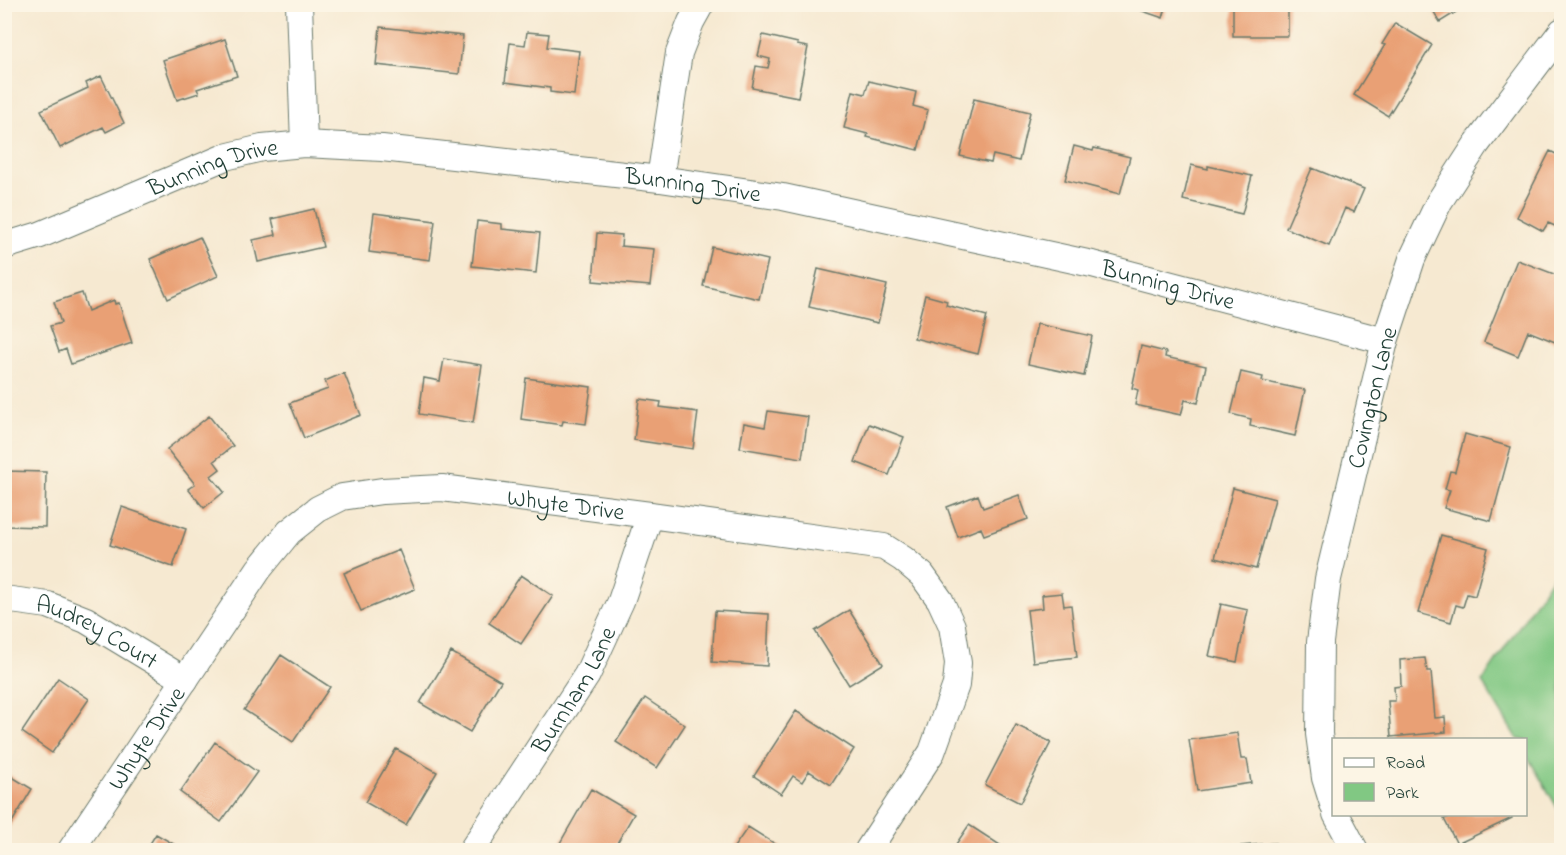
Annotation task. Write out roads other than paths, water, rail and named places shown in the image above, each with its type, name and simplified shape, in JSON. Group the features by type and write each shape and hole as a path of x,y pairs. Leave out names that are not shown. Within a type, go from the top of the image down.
{"street":[{"path":"299,4 304,144"},
{"path":"660,179 680,53 691,22 701,4"},
{"name":"Covington Lane","path":"1332,801 1325,778 1319,734 1320,642 1328,579 1384,341 1412,259 1439,202 1476,145 1562,31"},
{"name":"Bunning Drive","path":"4,246 40,235 225,157 262,148 304,144 382,148 660,179 783,197 1092,264 1384,341"},
{"name":"Whyte Drive","path":"71,850 259,569 289,532 318,509 342,497 382,491 442,488 884,547 922,575 940,600 952,626 958,663 956,686 932,752 868,850"},
{"name":"Burnham Lane","path":"472,850 587,675 621,601 650,515"},
{"name":"Audrey Court","path":"4,599 48,605 86,620 185,680"},
{"path":"1337,816 1355,850"}]}
